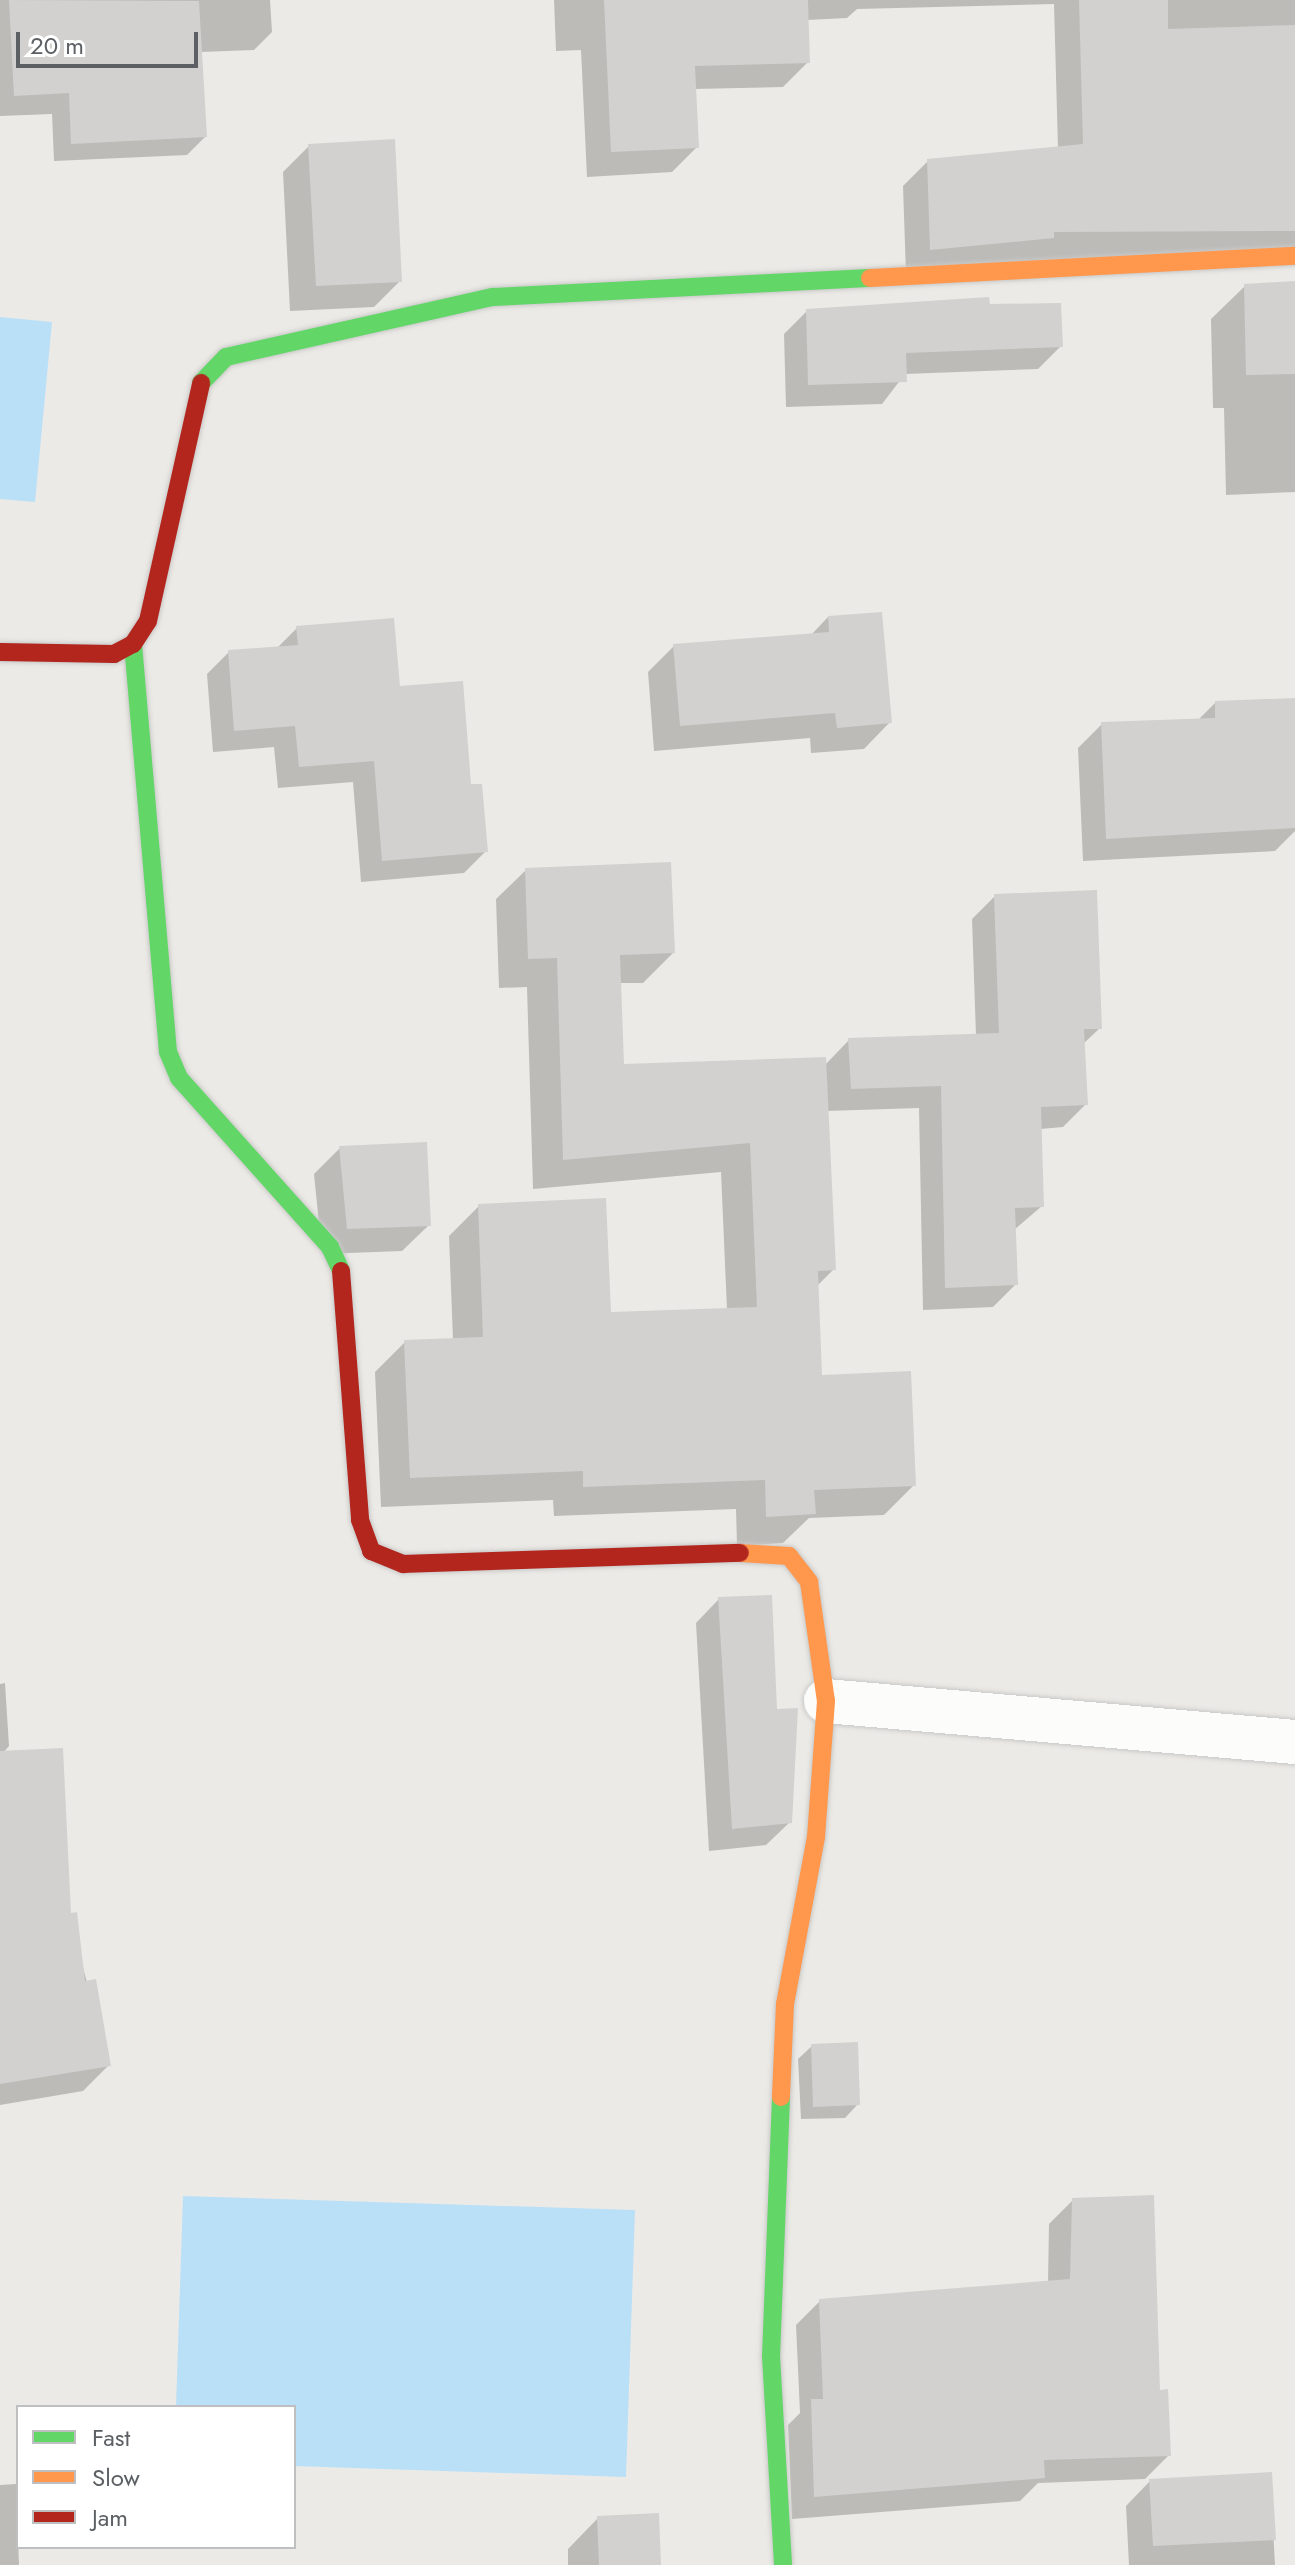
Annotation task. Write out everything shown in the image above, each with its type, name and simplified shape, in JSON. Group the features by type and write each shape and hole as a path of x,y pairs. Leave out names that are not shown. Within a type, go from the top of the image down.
{"street":[{"path":"0,652 114,654 133,644 148,621 193,401 206,373 226,357 493,297 1295,256"},
{"path":"133,644 168,1052 179,1078 330,1247 342,1273 360,1520 371,1551 403,1564 789,1556 809,1582 826,1701 816,1837 785,2004 771,2356 783,2565"},
{"path":"826,1701 1295,1742"}],"water":[{"path":"0,317 52,322 35,502 0,499"},
{"path":"183,2196 635,2210 626,2477 296,2466 296,2405 176,2405"}],"building":[{"path":"9,0 199,1 207,137 71,144 69,93 14,96"},
{"path":"604,0 808,0 810,63 695,66 699,148 611,152"},
{"path":"1079,0 1168,0 1168,29 1295,25 1295,231 1054,232 1054,238 930,250 927,159 1083,144"},
{"path":"395,139 402,282 316,286 308,144"},
{"path":"1295,281 1295,374 1246,375 1244,284"},
{"path":"989,297 990,304 1061,303 1063,347 906,353 907,382 808,385 806,309"},
{"path":"882,612 892,723 837,728 835,713 680,726 673,644 829,632 828,616"},
{"path":"394,618 400,686 463,681 471,784 482,784 488,852 382,861 374,761 299,767 295,726 234,731 228,650 298,645 296,626"},
{"path":"1295,698 1295,828 1106,839 1101,722 1215,718 1215,701"},
{"path":"671,862 675,953 620,955 624,1064 826,1057 836,1270 818,1271 822,1375 911,1371 916,1486 814,1490 816,1514 766,1517 765,1480 583,1487 583,1471 410,1478 404,1340 483,1337 478,1204 606,1198 611,1312 757,1307 750,1143 563,1160 557,958 528,959 525,868"},
{"path":"1097,890 1102,1029 1084,1029 1088,1105 1041,1107 1044,1207 1015,1208 1018,1285 945,1288 941,1086 851,1089 848,1038 999,1033 994,894"},
{"path":"427,1142 431,1226 347,1229 339,1146"},
{"path":"772,1595 777,1709 798,1708 792,1823 732,1829 718,1597"},
{"path":"63,1748 71,1913 77,1912 85,1981 96,1979 111,2066 0,2084 0,1751"},
{"path":"858,2042 860,2105 813,2107 811,2044"},
{"path":"1154,2195 1160,2390 1168,2389 1171,2456 1044,2460 1045,2478 814,2497 811,2399 823,2399 819,2299 1070,2279 1072,2198"},
{"path":"1272,2472 1276,2540 1153,2546 1149,2479"},
{"path":"659,2513 661,2565 599,2565 597,2516"}],"traffic: fast":[{"path":"201,383 226,357 493,297 870,278"},
{"path":"133,644 168,1052 179,1078 330,1247 341,1271"},
{"path":"781,2097 771,2356 783,2565"}],"traffic: slow":[{"path":"870,278 1295,256"},
{"path":"740,1553 789,1556 809,1582 826,1701 816,1837 785,2004 781,2097"}],"traffic: jam":[{"path":"0,652 114,654 133,644 148,621 201,383"},
{"path":"341,1271 360,1520 371,1551 403,1564 740,1553"}]}
